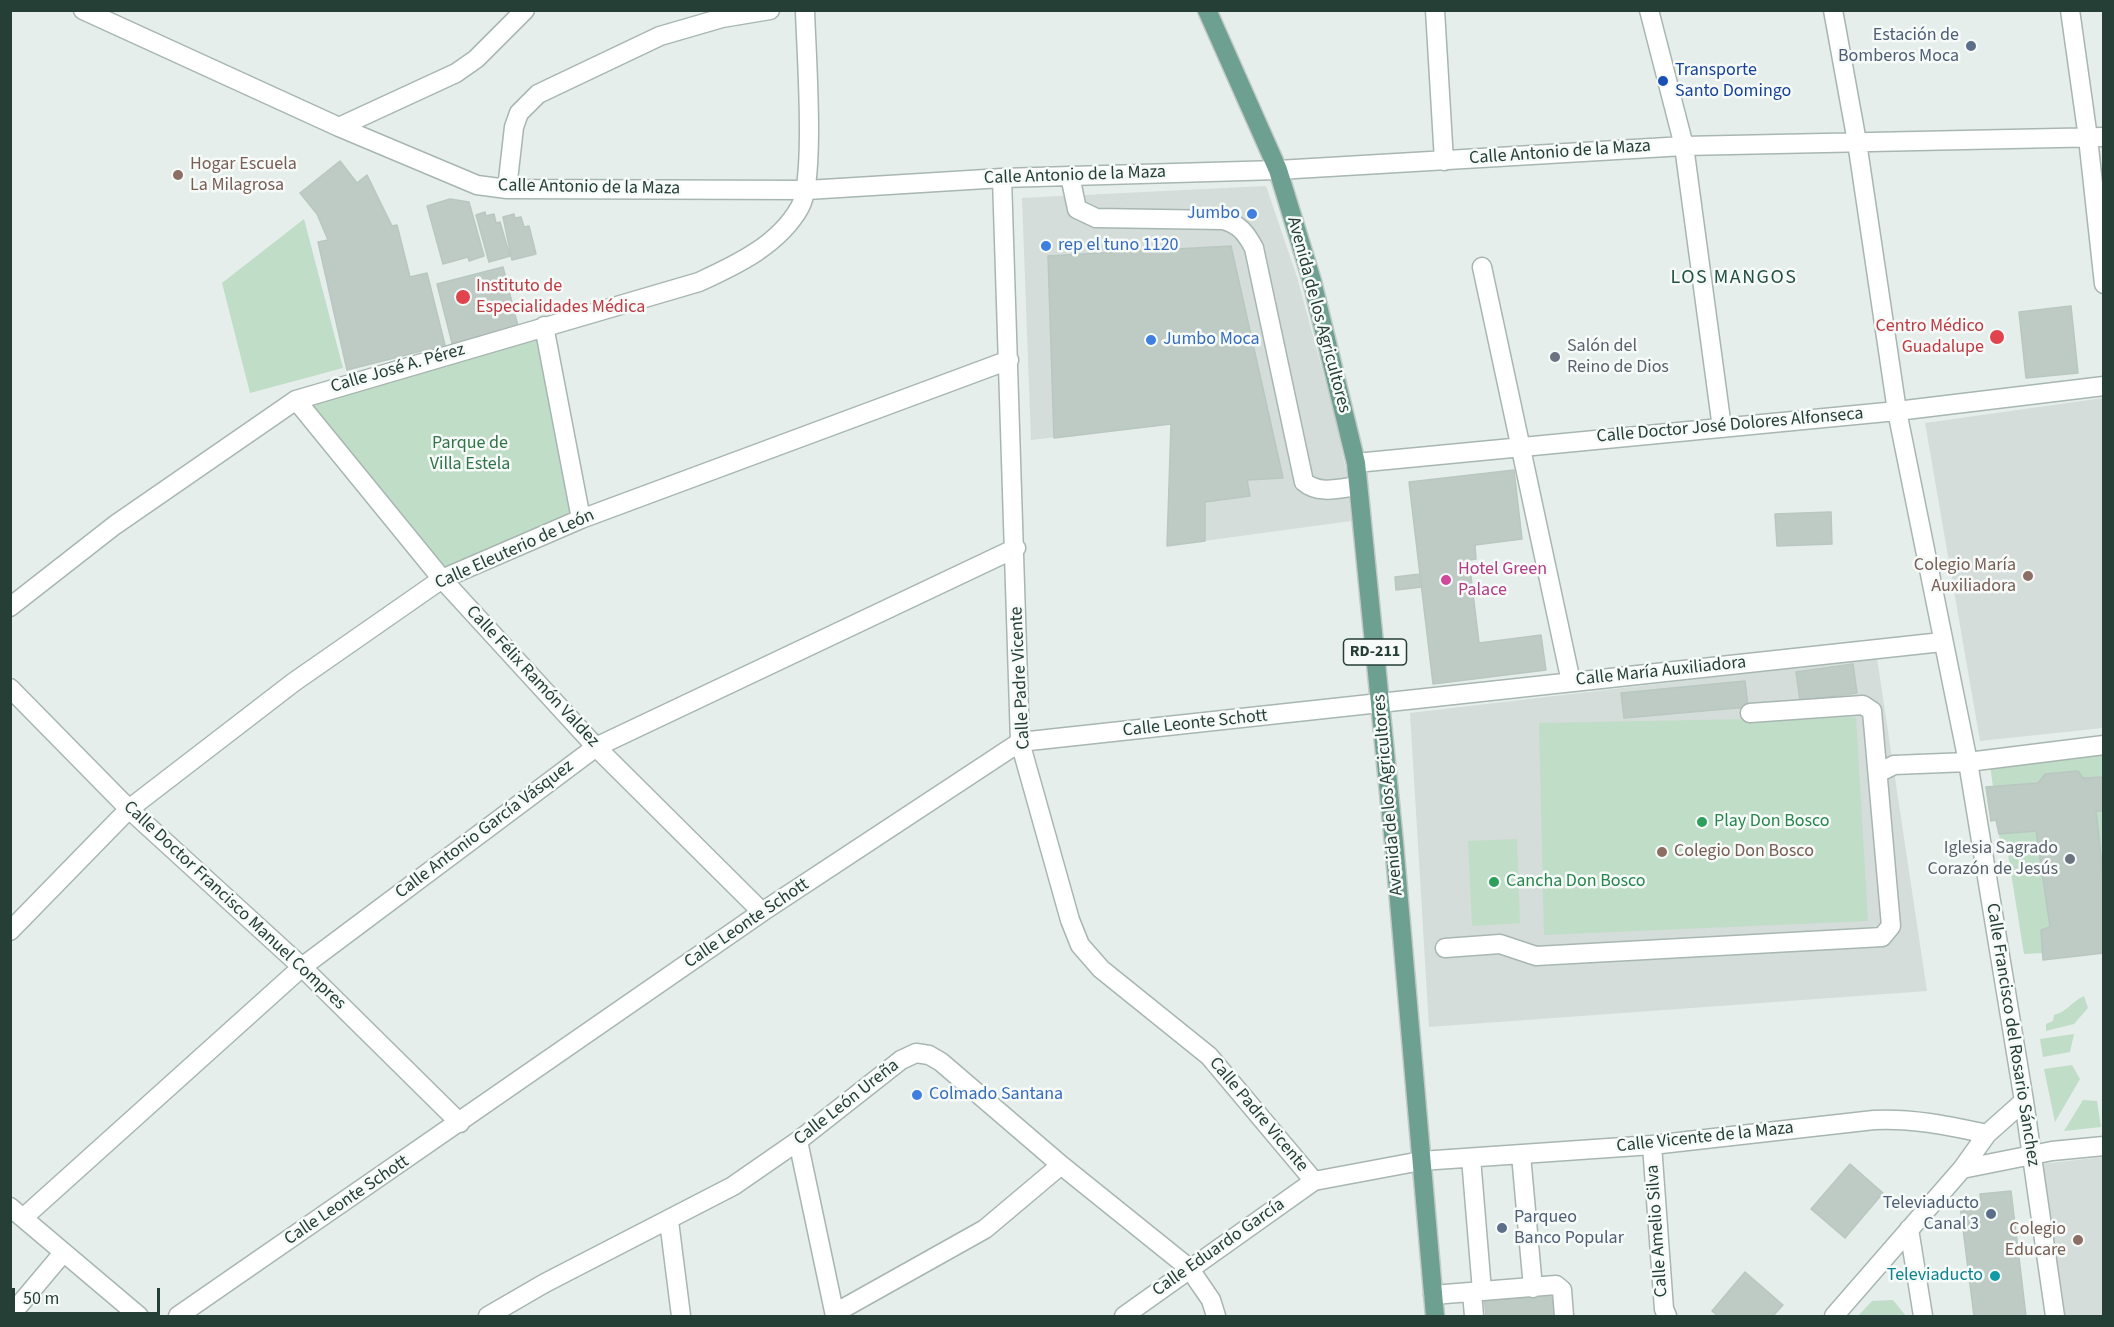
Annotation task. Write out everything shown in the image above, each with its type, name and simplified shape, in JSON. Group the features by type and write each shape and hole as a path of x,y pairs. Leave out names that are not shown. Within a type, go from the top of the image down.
{"main road":[{"name":"Avenida de los Agricultores","path":"1207,10 1278,170 1312,281 1356,463 1381,705 1435,1317"}],"street":[{"path":"339,127 456,73 476,59 525,10"},
{"path":"507,189 514,127 519,114 538,94 660,36 722,18 770,10"},
{"path":"805,10 807,190"},
{"path":"1435,10 1444,161"},
{"path":"1649,10 1684,146 1722,428"},
{"name":"Calle Francisco del Rosario Sánchez","path":"1833,10 1857,142 1897,411 1968,762 2024,1101 2055,1317"},
{"path":"2070,10 2096,137 2103,284"},
{"name":"Calle Antonio de la Maza","path":"83,11 339,127 477,185 507,189 807,190 1002,178 1278,170 1684,146 2096,137"},
{"path":"1070,176 1077,209 1096,218 1223,220 1236,224 1247,234 1254,248 1304,482 1312,488 1322,490 1358,486"},
{"name":"Calle Padre Vicente","path":"1002,178 1016,548 1020,742 1070,920 1080,945 1101,969 1209,1056 1314,1181"},
{"name":"Calle José A. Pérez","path":"10,607 115,525 296,400 699,282 758,250 782,231 800,206 807,190"},
{"path":"1482,267 1518,446 1571,682"},
{"path":"544,326 581,519"},
{"name":"Calle Eleuterio de León","path":"10,932 129,809 294,681 442,579 581,519 1009,360"},
{"name":"Calle Doctor José Dolores Alfonseca","path":"1356,463 1897,411 2103,386"},
{"name":"Calle Félix Ramón Valdez","path":"296,400 442,579 596,747 762,912"},
{"name":"Calle Antonio García Vásquez","path":"17,1213 302,967 596,747 1016,548"},
{"name":"Calle María Auxiliadora","path":"1381,705 1942,642"},
{"name":"Calle Doctor Francisco Manuel Compres","path":"10,688 129,809 302,967 460,1123"},
{"name":"Calle Leonte Schott","path":"178,1317 762,912 1020,742 1381,705"},
{"path":"1445,948 1500,944 1536,956 1882,937 1892,926 1887,769 1872,711 1863,705 1750,713"},
{"path":"1887,769 1968,762 2103,744"},
{"name":"Calle León Ureña","path":"488,1317 518,1308 545,1282 669,1221 733,1186 798,1141 871,1082 916,1053 929,1055 941,1062 1061,1165 1189,1268 1210,1300 1216,1317"},
{"path":"1834,1317 1962,1169 1988,1134 2024,1101"},
{"name":"Calle Vicente de la Maza","path":"1421,1161 1652,1145 1900,1119 1988,1134"},
{"path":"798,1141 835,1315 986,1229 1061,1165"},
{"name":"Calle Amelio Silva","path":"1652,1145 1664,1309 1667,1317"},
{"path":"1962,1169 2032,1157 2052,1151 2103,1146"},
{"path":"1521,1155 1533,1287"},
{"path":"1471,1158 1477,1292 1474,1317"},
{"name":"Calle Eduardo García","path":"1124,1317 1189,1268 1314,1181 1421,1161"},
{"path":"17,1213 139,1317"},
{"path":"669,1221 681,1317"},
{"path":"1909,1229 1923,1317"},
{"path":"10,1316 63,1253"},
{"path":"1433,1295 1558,1286 1562,1290 1564,1317"}],"shaded area":[{"path":"1266,186 1297,277 1335,417 1346,471 1351,521 1167,546 1171,424 1031,440 1022,198"},
{"name":"Colegio María Auxiliadora","path":"2103,398 2103,728 1980,741 1925,423"},
{"name":"Colegio Don Bosco","path":"1877,658 1927,991 1429,1027 1410,713"},
{"name":"Colegio Educare","path":"2103,1157 2103,1316 2065,1316 2041,1164"}],"green space":[{"path":"304,219 343,368 250,393 222,283"},
{"name":"Parque de Villa Estela","path":"540,334 581,519 443,572 311,405"},
{"name":"Play Don Bosco","path":"1856,717 1868,921 1544,935 1539,723"},
{"path":"2103,753 2103,777 2083,778 2077,771 2045,774 2038,783 1993,787 1990,765"},
{"path":"2096,811 2103,811 2103,884"},
{"path":"2036,831 2050,927 2041,931 2043,953 2024,954 2008,854 2001,854 1999,834"},
{"name":"Cancha Don Bosco","path":"1517,839 1520,923 1472,926 1468,841"},
{"path":"2084,996 2088,1008 2074,1024 2046,1031 2046,1024 2053,1021 2054,1015"},
{"path":"2074,1034 2070,1052 2043,1057 2040,1039"},
{"path":"2072,1065 2080,1079 2055,1122 2044,1069"},
{"path":"2083,1100 2097,1101 2101,1127 2064,1131"},
{"path":"1893,1300 1906,1316 1858,1316 1872,1301"}],"building":[{"path":"340,161 357,183 367,175 392,226 397,225 410,277 427,273 445,345 347,370 318,242 328,240 317,214 300,193"},
{"path":"450,199 469,202 484,256 469,261 468,257 443,264 427,206"},
{"path":"485,212 486,216 494,214 496,223 500,222 510,256 489,262 476,215"},
{"path":"514,214 515,218 521,217 524,227 529,226 536,254 512,260 503,217"},
{"name":"Jumbo Moca","path":"1231,246 1283,478 1247,480 1250,496 1205,502 1205,541 1167,546 1171,424 1054,438 1048,256"},
{"path":"503,267 519,330 453,347 437,284"},
{"path":"2071,306 2078,373 2026,378 2019,312"},
{"path":"1514,470 1522,539 1475,545 1476,559 1469,560 1479,643 1541,635 1546,670 1433,684 1409,482"},
{"path":"1831,512 1832,544 1777,546 1775,514"},
{"path":"1420,574 1422,587 1396,590 1395,577"},
{"path":"1853,664 1857,693 1800,701 1796,672"},
{"path":"1745,681 1748,707 1624,718 1621,693"},
{"name":"Iglesia Sagrado Corazón de Jesús","path":"2078,771 2083,778 2104,777 2104,811 2096,811 2104,884 2104,953 2043,960 2041,930 2050,927 2036,831 1999,834 1996,820 1991,821 1986,787 2038,783 2045,774"},
{"path":"1850,1164 1883,1193 1845,1238 1811,1209"},
{"name":"Televiaducto","path":"2011,1191 2026,1316 1974,1316 1960,1205 1981,1203 1980,1194"},
{"path":"1745,1272 1783,1305 1773,1316 1718,1316 1712,1311"},
{"path":"1558,1291 1561,1316 1486,1316 1484,1298"}],"place":[{"name":"Estación de Bomberos Moca","path":"1971,46"},
{"name":"Transporte Santo Domingo","path":"1663,81"},
{"name":"Hogar Escuela La Milagrosa","path":"178,175"},
{"name":"Jumbo","path":"1252,214"},
{"name":"rep el tuno 1120","path":"1046,246"},
{"name":"Instituto de Especialidades Médica","path":"463,297"},
{"name":"Centro Médico Guadalupe","path":"1997,337"},
{"name":"Jumbo Moca","path":"1151,340"},
{"name":"Salón del Reino de Dios","path":"1555,357"},
{"name":"Colegio María Auxiliadora","path":"2028,576"},
{"name":"Hotel Green Palace","path":"1446,580"},
{"name":"Play Don Bosco","path":"1702,822"},
{"name":"Colegio Don Bosco","path":"1662,852"},
{"name":"Iglesia Sagrado Corazón de Jesús","path":"2070,859"},
{"name":"Cancha Don Bosco","path":"1494,882"},
{"name":"Colmado Santana","path":"917,1095"},
{"name":"Televiaducto Canal 3","path":"1991,1214"},
{"name":"Parqueo Banco Popular","path":"1502,1228"},
{"name":"Colegio Educare","path":"2078,1240"},
{"name":"Televiaducto","path":"1995,1276"}],"district":[{"name":"LOS MANGOS","path":"1734,279"}]}
